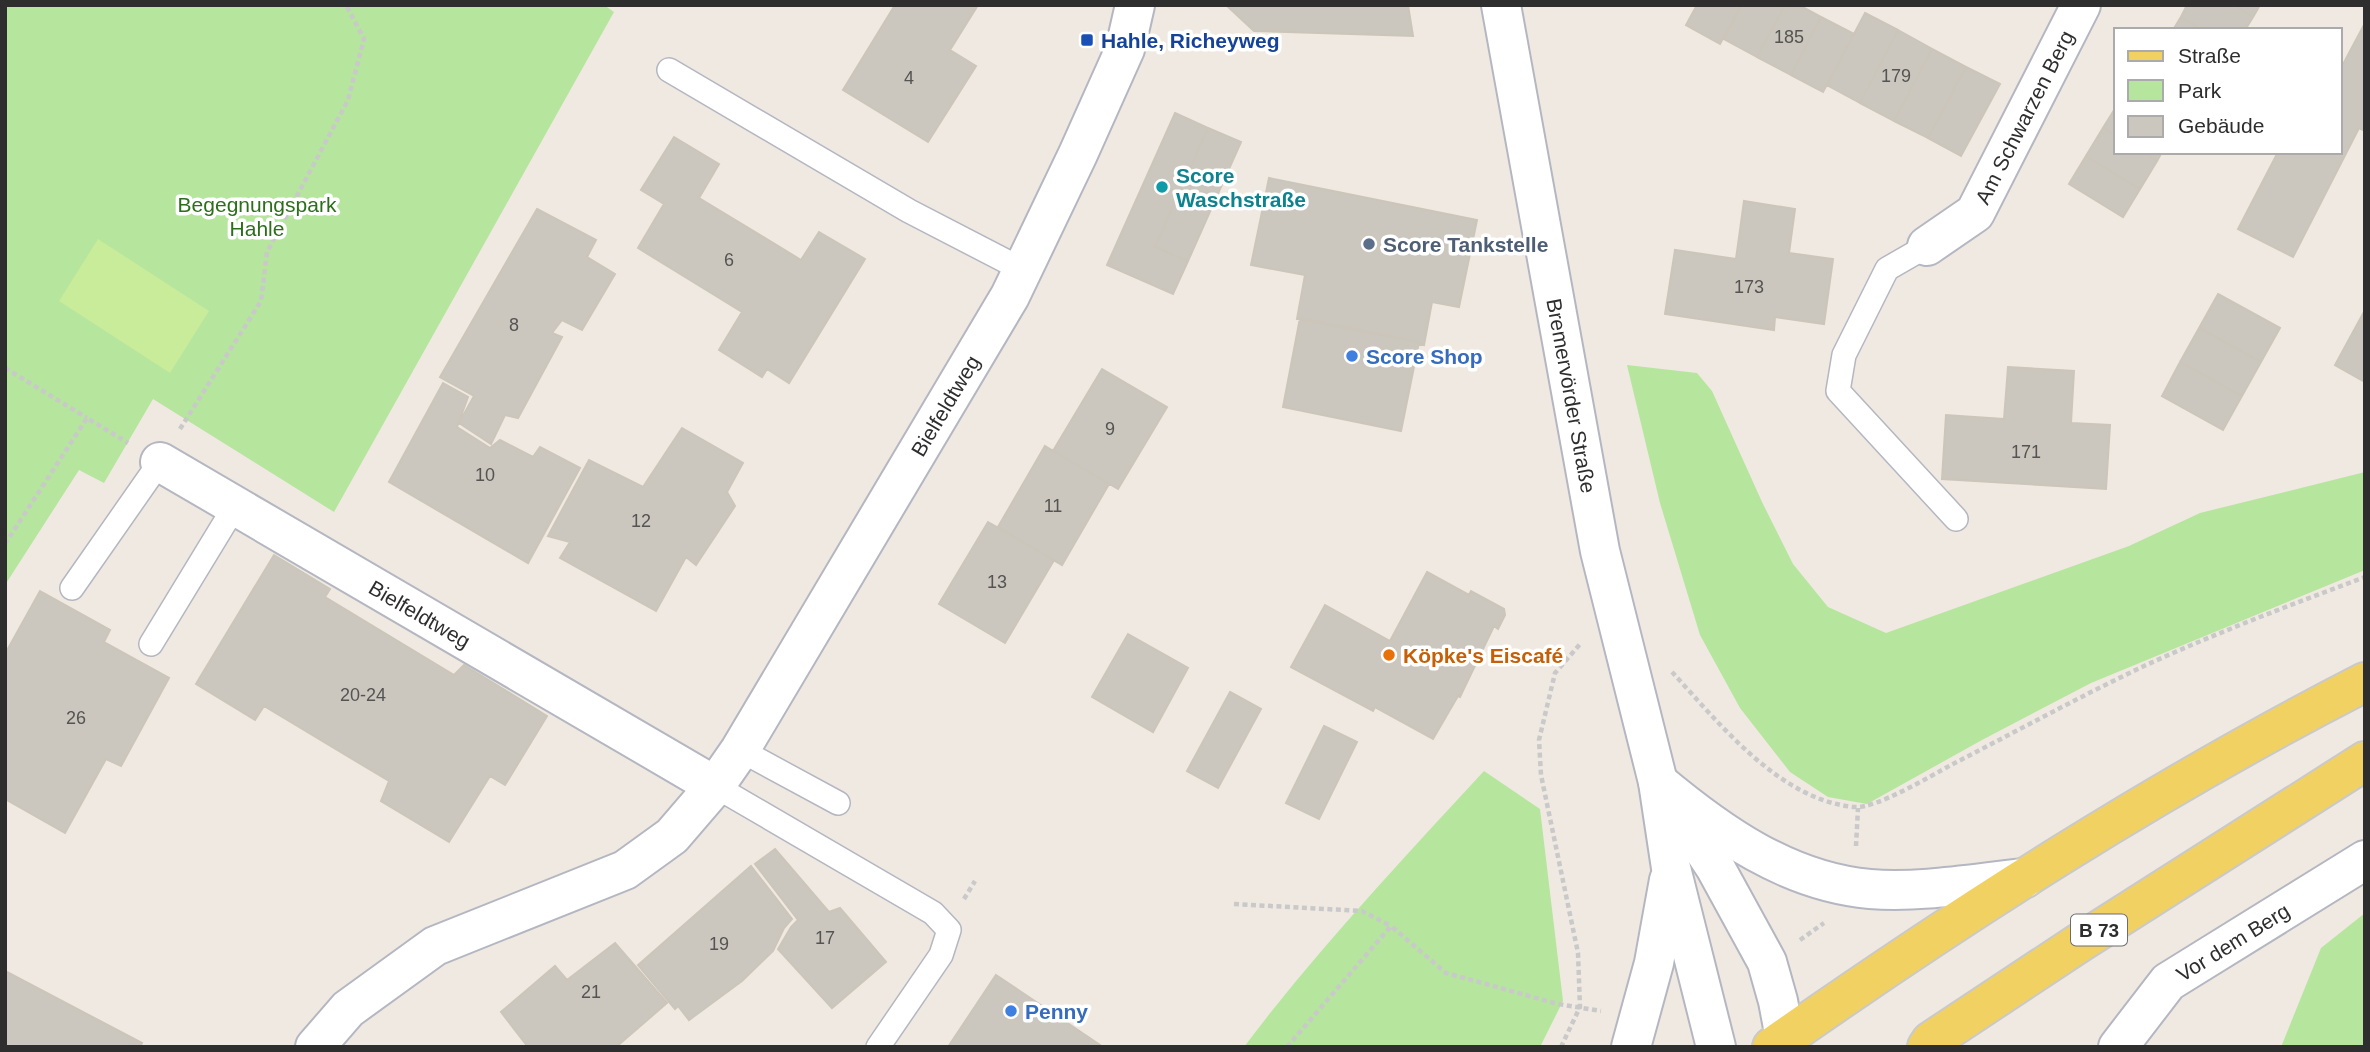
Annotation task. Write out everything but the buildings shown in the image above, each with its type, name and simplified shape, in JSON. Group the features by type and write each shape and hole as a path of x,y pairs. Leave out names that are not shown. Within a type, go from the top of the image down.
{"main road":[{"path":"1781,1044 1885,967 2025,878 2190,776 2365,682"},
{"name":"B 73","path":"1927,1045 2079,943 2365,761"}],"street":[{"name":"Bielfeldtweg","path":"315,1047 348,1009 435,946 625,870 672,836 715,786 740,750 1003,308 1078,154 1125,49 1135,5"},
{"name":"Bremervörder Straße","path":"1501,5 1600,551 1658,782 1671,868 1716,1047"},
{"name":"Am Schwarzen Berg","path":"1927,246 1975,213 2081,5"},
{"name":"Bielfeldtweg","path":"160,462 715,786"},
{"name":"Bremervörder Straße","path":"1658,782 1715,867 1767,962 1778,1002 1781,1044"},
{"path":"1658,782 1697,814 1748,847 1801,873 1826,881 1873,889 2025,878"},
{"name":"Vor dem Berg","path":"2119,1047 2168,982 2365,860"},
{"path":"1631,1047 1654,963 1671,868"}],"lane":[{"path":"669,70 909,211 1023,270"},
{"path":"1927,246 1887,269 1844,355 1838,391 1956,519"},
{"path":"72,588 160,462"},
{"path":"150,644 235,506"},
{"path":"740,750 838,803"},
{"path":"715,786 933,913 949,930 941,955 878,1047"}],"path":[{"path":"5,368 160,462 261,301 267,252 348,100 364,38 346,5"},
{"path":"5,544 87,418"},
{"path":"1667,666 1748,752 1769,769 1798,789 1826,802 1858,808 1923,780 2143,667 2266,614 2365,577"},
{"path":"1561,1047 1580,1007 1578,953 1541,775 1539,740 1555,673 1612,605"},
{"path":"1855,856 1858,808"},
{"path":"1234,904 1362,911 1391,926 1446,973 1558,1004 1580,1007"},
{"path":"1797,942 1828,920"},
{"path":"1287,1047 1391,926"}],"green space":[{"name":"Begegnungspark Hahle","path":"5,5 604,5 614,12 334,512 153,399 104,483 79,470 5,585"},
{"path":"98,239 209,311 170,373 59,301"},
{"path":"1627,365 1697,373 1712,391 1793,564 1828,607 1886,633 2129,546 2200,513 2365,472 2365,570 2091,683 1867,804 1828,797 1790,772 1740,708 1700,635 1660,503"},
{"path":"1484,771 1540,809 1563,1001 1540,1047 1244,1047 1330,941"},
{"path":"2365,913 2365,1047 2281,1047 2321,948"}],"place":[{"name":"Hahle, Richeyweg","path":"1087,40"},
{"name":"Score Waschstraße","path":"1162,187"},
{"name":"Score Tankstelle","path":"1369,244"},
{"name":"Score Shop","path":"1352,356"},
{"name":"Köpke's Eiscafé","path":"1389,655"},
{"name":"Penny","path":"1011,1011"}]}
